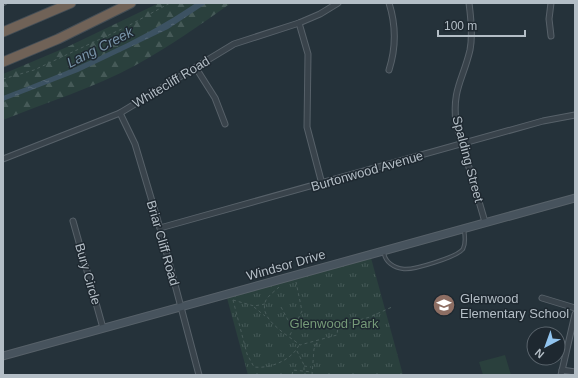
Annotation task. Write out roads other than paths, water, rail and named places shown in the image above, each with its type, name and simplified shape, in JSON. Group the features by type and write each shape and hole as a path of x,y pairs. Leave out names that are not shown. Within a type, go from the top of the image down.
{"highway":[{"path":"3,32 71,3"},
{"path":"3,62 58,39 131,3"}],"street":[{"name":"Whitecliff Road","path":"3,159 120,113 244,40 299,23 320,14 338,3"},
{"path":"389,3 395,38 394,53 389,70"},
{"name":"Spalding Street","path":"469,3 471,41 454,100 456,123 485,222"},
{"path":"550,3 549,19 551,36"},
{"path":"299,23 308,54 308,127 322,184"},
{"path":"196,68 215,98 225,124"},
{"name":"Briar Cliff Road","path":"120,113 135,144 160,228 199,375"},
{"name":"Burtonwood Avenue","path":"160,228 322,184 543,121 575,115"},
{"name":"Windsor Drive","path":"3,356 575,198"},
{"name":"Bury Circle","path":"73,221 103,328"},
{"path":"542,298 575,308"},
{"path":"575,314 562,372 575,372"}],"lane":[{"path":"383,250 385,259 391,264 406,270 451,258 462,250 465,245 463,228"}],"water":[{"path":"196,3 207,3 168,29 78,72 3,101 3,96 53,77 102,55 150,31"}],"place":[{"name":"Glenwood Elementary School","path":"444,305"}],"water label":[{"name":"Lang Creek","path":"100,47"}],"park label":[{"name":"Glenwood Park","path":"334,323"}]}
